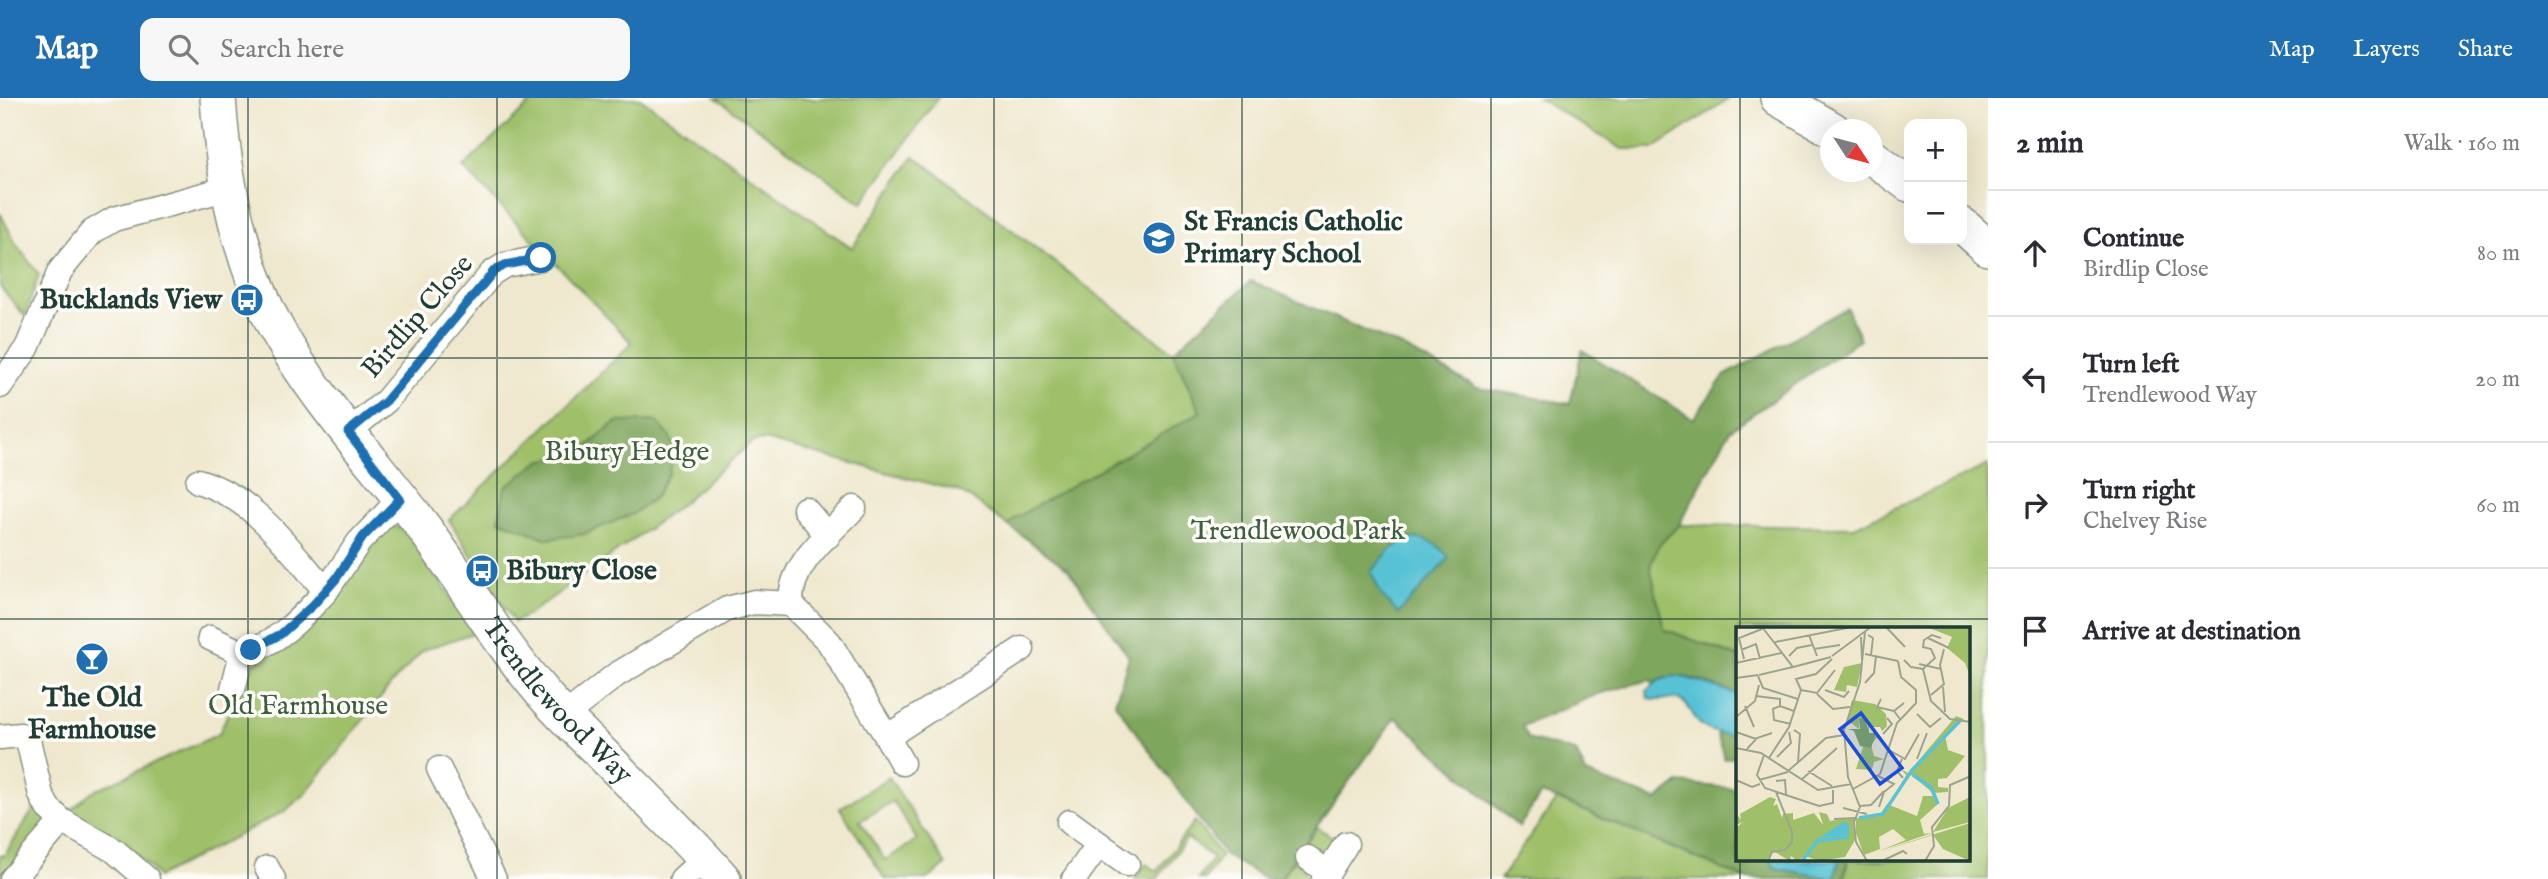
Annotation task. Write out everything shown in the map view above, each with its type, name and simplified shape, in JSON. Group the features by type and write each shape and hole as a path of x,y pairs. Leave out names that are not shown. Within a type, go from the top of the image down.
{"street":[{"name":"Trendlewood Way","path":"218,98 229,188 253,277 267,311 287,347 348,432 424,527 530,678 703,872"},
{"path":"1778,98 1820,122"},
{"path":"1883,165 1906,182"},
{"path":"0,386 27,348 60,271 92,232 114,219 229,188"},
{"path":"1967,229 1988,248"},
{"name":"Birdlip Close","path":"348,432 386,401 494,271 505,265 541,258"},
{"path":"198,481 230,494 250,507 326,591"},
{"path":"210,638 242,653 260,647 281,634 326,591 363,537 400,499"},
{"path":"791,604 793,584 800,568 854,508"},
{"path":"805,509 828,536"},
{"path":"564,716 616,676 727,609 754,602 791,604 829,642 902,763"},
{"path":"887,737 1022,649"},
{"path":"233,689 242,653"},
{"path":"0,737 22,736 27,739 32,749 41,795 46,805 62,821 115,851 147,879"},
{"path":"439,769 460,786 494,879"},
{"path":"12,879 62,821"},
{"path":"1069,822 1126,864"},
{"path":"1074,879 1099,844"},
{"path":"1308,858 1326,876 1346,844"}],"green space":[{"name":"Trendlewood Park","path":"536,98 640,98 852,248 914,156 1173,352 1251,281 1404,348 1477,388 1570,404 1582,350 1693,419 1498,619 1519,827 1395,717 1279,879 1267,879 1226,856 1115,703 1129,657 1068,569 958,491 764,440 752,442 673,511 528,615 514,622 449,520 632,343 463,167"},
{"path":"716,98 938,98 862,203"},
{"path":"1538,98 1730,98 1653,149 1622,149"},
{"path":"0,213 16,244 39,275 25,316 0,287"},
{"path":"1251,281 1404,348 1477,388 1570,404 1582,350 1693,419 1724,376 1847,308 1860,339 1730,430 1679,525 1658,546 1650,566 1664,629 1736,656 1736,693 1685,677 1654,683 1649,680 1598,694 1522,726 1528,739 1576,752 1586,774 1657,800 1679,783 1736,789 1736,862 1772,862 1779,869 1831,878 1835,877 1839,862 1848,862 1844,879 1746,879 1541,794 1519,827 1395,717 1279,879 1267,879 1226,856 1115,703 1129,657 1068,569 1008,525 1015,518 1200,412 1173,352"},
{"name":"Bibury Hedge","path":"656,421 669,435 674,448 669,473 655,497 633,514 584,534 548,539 499,520 505,487 540,461 582,451 616,422"},
{"path":"1988,465 1988,879 1844,879 1848,862 1970,862 1970,627 1736,627 1736,656 1663,629 1650,566 1658,546 1679,525 1854,527"},
{"name":"Old Farmhouse","path":"396,526 410,532 473,633 423,650 394,681 304,795 285,811 158,877 128,847 69,812 91,792 219,734 240,685 255,663 311,624 378,532"},
{"path":"1717,732 1736,734 1736,757 1724,759"},
{"path":"889,777 946,865 928,879 885,879 840,808","holes":["893,801 917,840 885,860 860,821"]},
{"path":"1557,799 1746,879 1500,879"},
{"path":"35,807 55,823 5,879 0,879 0,855 4,856"},
{"path":"1195,821 1221,856 1205,879 1198,879 1213,858 1187,838 1157,879 1135,879 1146,864 1157,871"},
{"path":"1317,827 1336,839 1321,850 1303,848"},
{"path":"1295,860 1303,867 1307,879 1281,879"}],"water":[{"path":"1409,538 1432,543 1449,558 1398,614 1382,596 1371,572 1389,551"},
{"path":"1673,676 1687,678 1736,693 1736,734 1722,734 1705,728 1680,700 1648,698 1647,691 1658,681"},
{"path":"1772,862 1839,862 1835,877 1831,878 1774,867"}],"place":[{"name":"St Francis Catholic Primary School","path":"1159,238"},
{"name":"Bucklands View","path":"247,300"},
{"name":"Bibury Close","path":"482,571"},
{"name":"The Old Farmhouse","path":"92,659"}],"route":[{"path":"251,650 281,634 313,605 336,579 363,537 400,499 348,432 386,401 494,271 505,265 541,258"}]}
